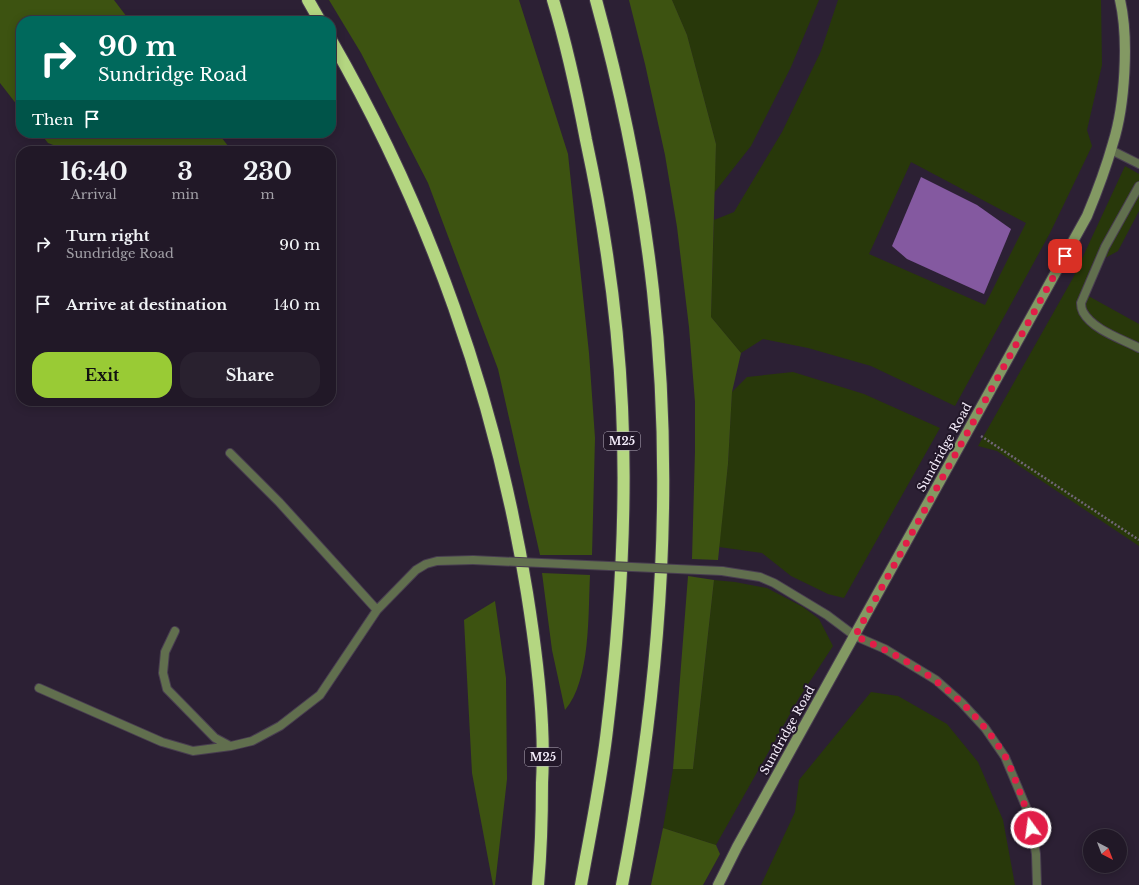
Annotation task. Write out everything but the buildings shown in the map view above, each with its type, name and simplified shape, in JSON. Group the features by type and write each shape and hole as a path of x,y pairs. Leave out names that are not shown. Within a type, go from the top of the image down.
{"highway":[{"path":"308,0 317,16"},
{"name":"M25","path":"553,0 576,88 606,247 622,407 623,484 616,646 607,731 581,885"},
{"path":"596,0 610,50 626,124 642,211 656,320 663,447 663,528 659,621 651,702 640,784 622,885"},
{"name":"M25","path":"336,49 388,149 431,248 469,352 500,460 513,515 525,582 532,629 542,726 542,818 538,885"}],"main road":[{"name":"Sundridge Road","path":"718,885 736,847 855,636 1087,216 1111,150 1120,112 1125,70 1124,36 1120,0"}],"lane":[{"path":"1111,150 1139,164"},
{"path":"1139,186 1105,247 1081,303 1083,312 1091,322 1099,328 1139,348"},
{"path":"230,453 279,502 377,610"},
{"path":"39,688 162,742 193,751 231,746 252,741 280,726 320,695 377,610 416,570 426,564 437,561 473,560 722,571 754,576 774,583 827,615 855,636 885,649 936,680 962,703 985,728 1006,757 1029,814 1036,854 1037,885"},
{"path":"175,631 165,652 163,673 167,689 215,738 231,746"}],"path":[{"path":"968,429 1139,540"}],"green space":[{"path":"0,0 114,0 126,16 16,16 16,104 0,83"},
{"path":"329,0 519,0 568,154 589,353 595,438 592,555 540,555 498,369 428,183 361,53"},
{"path":"629,0 672,0 687,35 716,144 711,317 741,353 732,392 728,464 718,560 692,559 695,402 689,327 677,227 665,155"},
{"path":"672,0 819,0 791,67 751,146 714,193 716,144 687,35"},
{"path":"838,0 1101,0 1102,65 1087,130 1092,146 1050,233 955,406 871,366 808,348 763,339 741,353 711,317 714,220 734,212 782,132 821,51","holes":["911,162 1026,223 985,305 869,254"]},
{"path":"44,138 222,138 228,146 56,146 48,143"},
{"path":"1125,166 1139,174 1139,211 1118,251 1098,262 1083,293 1139,324 1139,546 997,451 978,446 1073,278"},
{"path":"793,372 864,394 940,428 844,598 828,594 791,576 762,553 719,547 728,464 732,392 747,377"},
{"path":"542,573 590,575 588,627 584,664 580,682 565,710 552,650"},
{"path":"688,576 714,580 693,769 673,769"},
{"path":"714,580 767,588 803,607 819,619 833,646 799,698 716,845 663,828 673,769 693,769"},
{"path":"495,601 506,678 507,779 495,885 493,885 472,773 464,620"},
{"path":"871,692 898,696 947,724 978,762 1003,820 1015,885 761,885 795,812 799,780"},
{"path":"663,828 716,845 720,854 703,885 651,885"}],"shaded area":[{"path":"921,177 977,205 1011,229 984,294 907,259 892,246"}],"route":[{"path":"1031,828 1029,814 1006,757 985,728 962,703 936,680 885,649 855,636 968,429 1065,256"}]}
